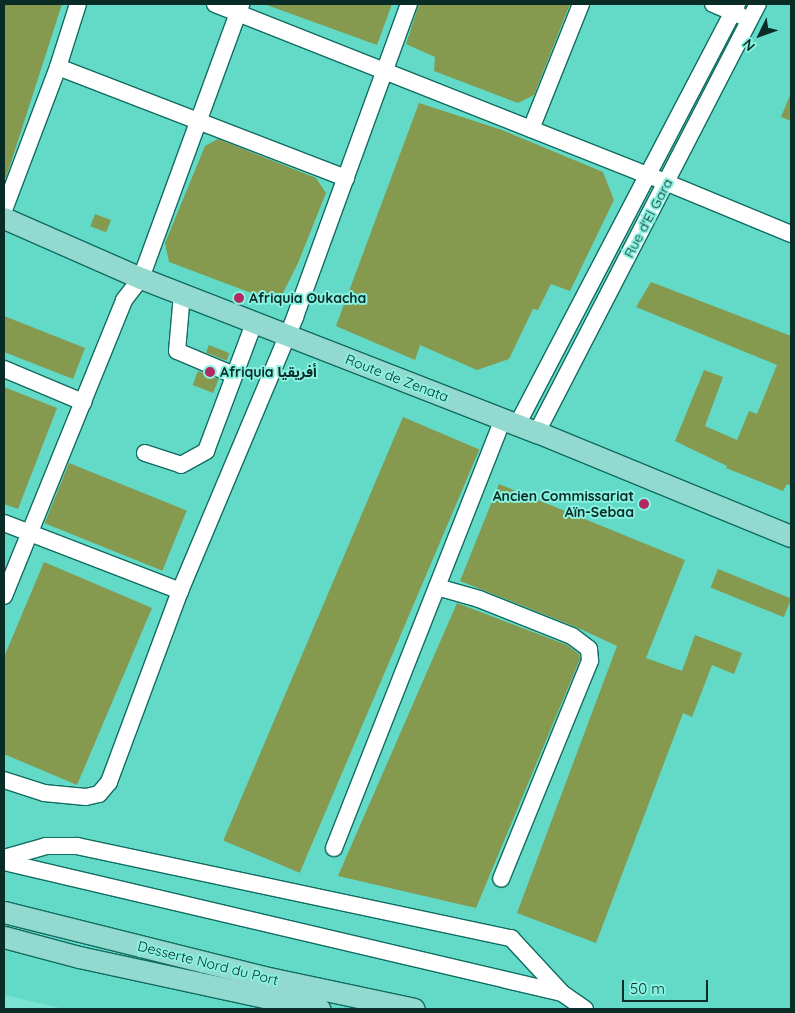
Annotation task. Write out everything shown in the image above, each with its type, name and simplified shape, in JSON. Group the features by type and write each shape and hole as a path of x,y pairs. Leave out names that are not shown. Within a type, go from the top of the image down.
{"main road":[{"name":"Route de Zenata","path":"4,218 141,278 519,425 791,536"},
{"name":"Desserte Nord du Port","path":"4,912 264,977 414,1009"},
{"name":"Desserte Nord du Port","path":"4,937 79,957 319,1009"}],"street":[{"path":"4,210 58,67 78,4"},
{"path":"215,4 239,8 385,72 648,174 791,234"},
{"path":"4,780 44,793 86,798 102,792 110,782 180,591 287,336 409,4"},
{"path":"531,129 581,4"},
{"path":"713,4 734,8 750,21"},
{"name":"Rue d'El Gara","path":"519,425 667,182 758,4"},
{"path":"4,596 124,300 141,278 200,121 239,8"},
{"name":"Rue d'El Gara","path":"519,425 734,8"},
{"path":"58,67 346,178"},
{"path":"182,294 177,351 234,375"},
{"path":"145,453 180,465 206,451 254,323"},
{"path":"4,369 83,402"},
{"path":"334,848 437,587 519,425"},
{"path":"4,524 180,591"},
{"path":"437,587 479,599 572,636 589,649 590,661 501,879"},
{"path":"4,858 46,846 77,846 511,938 562,993 585,1009"},
{"path":"4,862 562,993"}],"shaded area":[{"path":"4,4 791,4 791,1009 64,1009 4,995"}],"pier":[{"path":"4,995 64,1009 4,1009"}],"building":[{"path":"4,4 62,4 6,178 4,177"},
{"path":"264,4 392,4 377,45"},
{"path":"419,4 570,4 534,95 518,103 434,71 435,57 406,44"},
{"path":"791,93 791,121 781,117"},
{"path":"419,103 502,130 603,172 614,200 570,291 551,284 538,310 533,309 509,359 477,370 420,345 415,360 336,326"},
{"path":"218,139 316,178 326,193 298,263 283,293 265,298 169,262 165,243 205,146"},
{"path":"95,214 111,220 106,232 90,226"},
{"path":"651,282 791,336 791,486 787,484 783,491 726,468 727,466 675,441 704,370 723,377 705,426 737,440 749,411 757,414 777,365 636,307"},
{"path":"4,316 85,348 73,379 4,352"},
{"path":"209,345 229,353 226,361 206,352"},
{"path":"198,371 219,379 213,393 193,385"},
{"path":"4,387 57,408 18,509 4,504"},
{"path":"403,417 479,449 300,873 223,840"},
{"path":"69,463 187,511 162,571 45,523"},
{"path":"499,484 685,560 646,658 682,671 695,635 742,653 734,674 712,665 692,717 683,713 596,943 517,913 617,646 576,627 460,581"},
{"path":"44,562 152,608 77,785 4,754 4,657"},
{"path":"718,569 791,598 784,617 711,588"},
{"path":"457,603 567,645 579,654 580,659 476,908 338,876"}],"place":[{"name":"Afriquia Oukacha","path":"239,298"},
{"name":"Afriquia أفريقيا","path":"210,372"},
{"name":"Ancien Commissariat Aïn-Sebaa","path":"644,504"}]}
